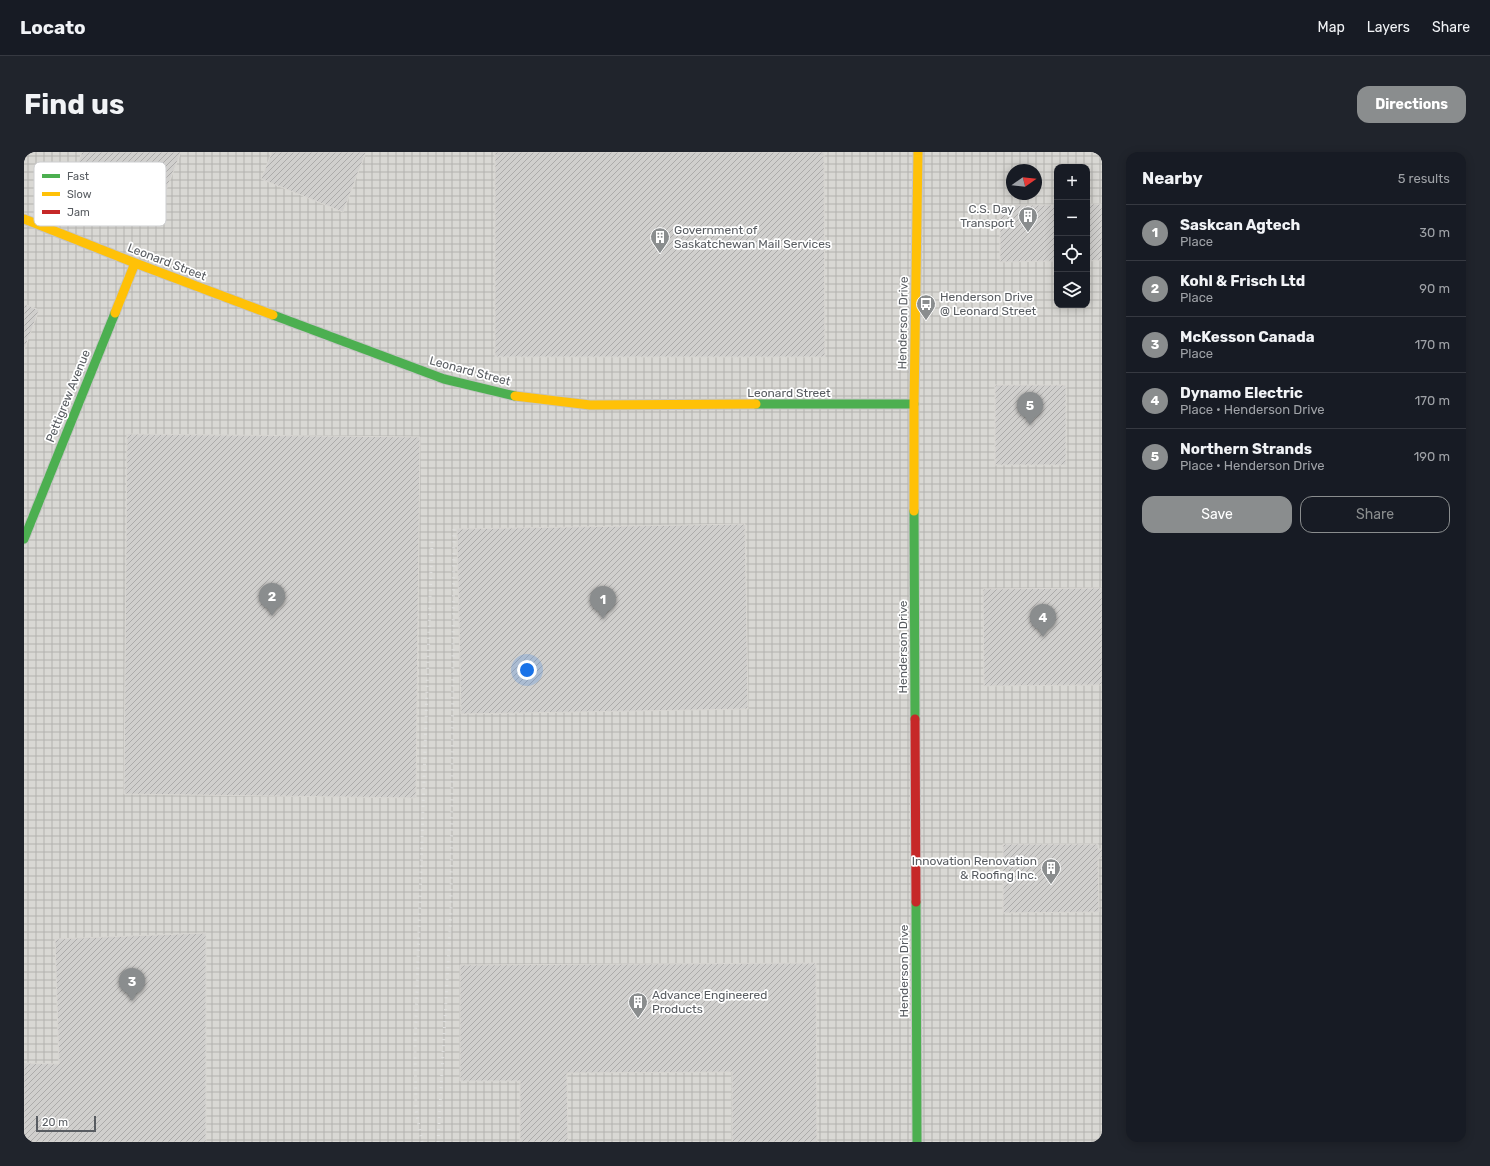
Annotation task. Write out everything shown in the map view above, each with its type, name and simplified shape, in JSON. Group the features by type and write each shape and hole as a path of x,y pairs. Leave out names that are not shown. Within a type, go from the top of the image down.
{"street":[{"name":"Henderson Drive","path":"917,1142 914,404 918,152"},
{"name":"Leonard Street","path":"24,219 34,223"},
{"name":"Leonard Street","path":"42,226 135,263 444,379 510,395 590,406 914,404"},
{"name":"Pettigrew Avenue","path":"24,539 135,263"}],"shaded area":[{"path":"24,152 1102,152 1102,1142 24,1142"}],"building":[{"path":"82,152 181,152 166,190 166,162 78,162"},
{"path":"272,152 366,152 343,212 261,179"},
{"name":"Government of Saskatchewan Mail Services","path":"495,152 824,152 825,357 495,357"},
{"path":"1090,204 1102,204 1102,260 1090,261"},
{"name":"C.S. Day Transport","path":"1000,205 1054,205 1054,261 1000,262"},
{"path":"24,304 39,310 24,350"},
{"path":"995,385 1066,385 1066,465 995,465"},
{"path":"127,434 420,437 416,798 124,794"},
{"path":"745,524 748,709 461,714 457,529"},
{"path":"1102,588 1102,685 984,686 983,589"},
{"name":"Innovation Renovation & Roofing Inc.","path":"1003,844 1098,844 1098,849 1102,849 1102,858 1098,858 1099,912 1003,913"},
{"path":"206,933 206,1142 24,1142 24,1063 59,1064 55,939"},
{"name":"Advance Engineered Products","path":"816,963 817,1142 732,1142 732,1072 567,1073 568,1142 520,1142 520,1081 460,1081 460,965"}],"railway":[{"path":"438,1142 451,912 454,526"},
{"path":"422,1142 416,1110 415,1048 432,540"}],"traffic: fast":[{"path":"24,539 115,313"},
{"path":"273,315 444,379 515,396"},
{"path":"756,404 914,404"},
{"path":"914,511 915,719"},
{"path":"916,902 917,1142"}],"traffic: slow":[{"path":"914,511 918,152"},
{"path":"24,219 34,223"},
{"path":"42,226 273,315"},
{"path":"115,313 135,263"},
{"path":"515,396 590,405 756,404"}],"traffic: jam":[{"path":"915,719 916,902"}],"place":[{"name":"C.S. Day Transport","path":"1028,233"},
{"name":"Government of Saskatchewan Mail Services","path":"660,254"},
{"name":"Henderson Drive @ Leonard Street","path":"926,321"},
{"name":"Northern Strands","path":"1030,425"},
{"name":"Kohl & Frisch Ltd","path":"272,616"},
{"name":"Saskcan Agtech","path":"603,619"},
{"name":"Dynamo Electric","path":"1043,637"},
{"name":"Innovation Renovation & Roofing Inc.","path":"1051,885"},
{"name":"McKesson Canada","path":"132,1001"},
{"name":"Advance Engineered Products","path":"638,1019"}]}
